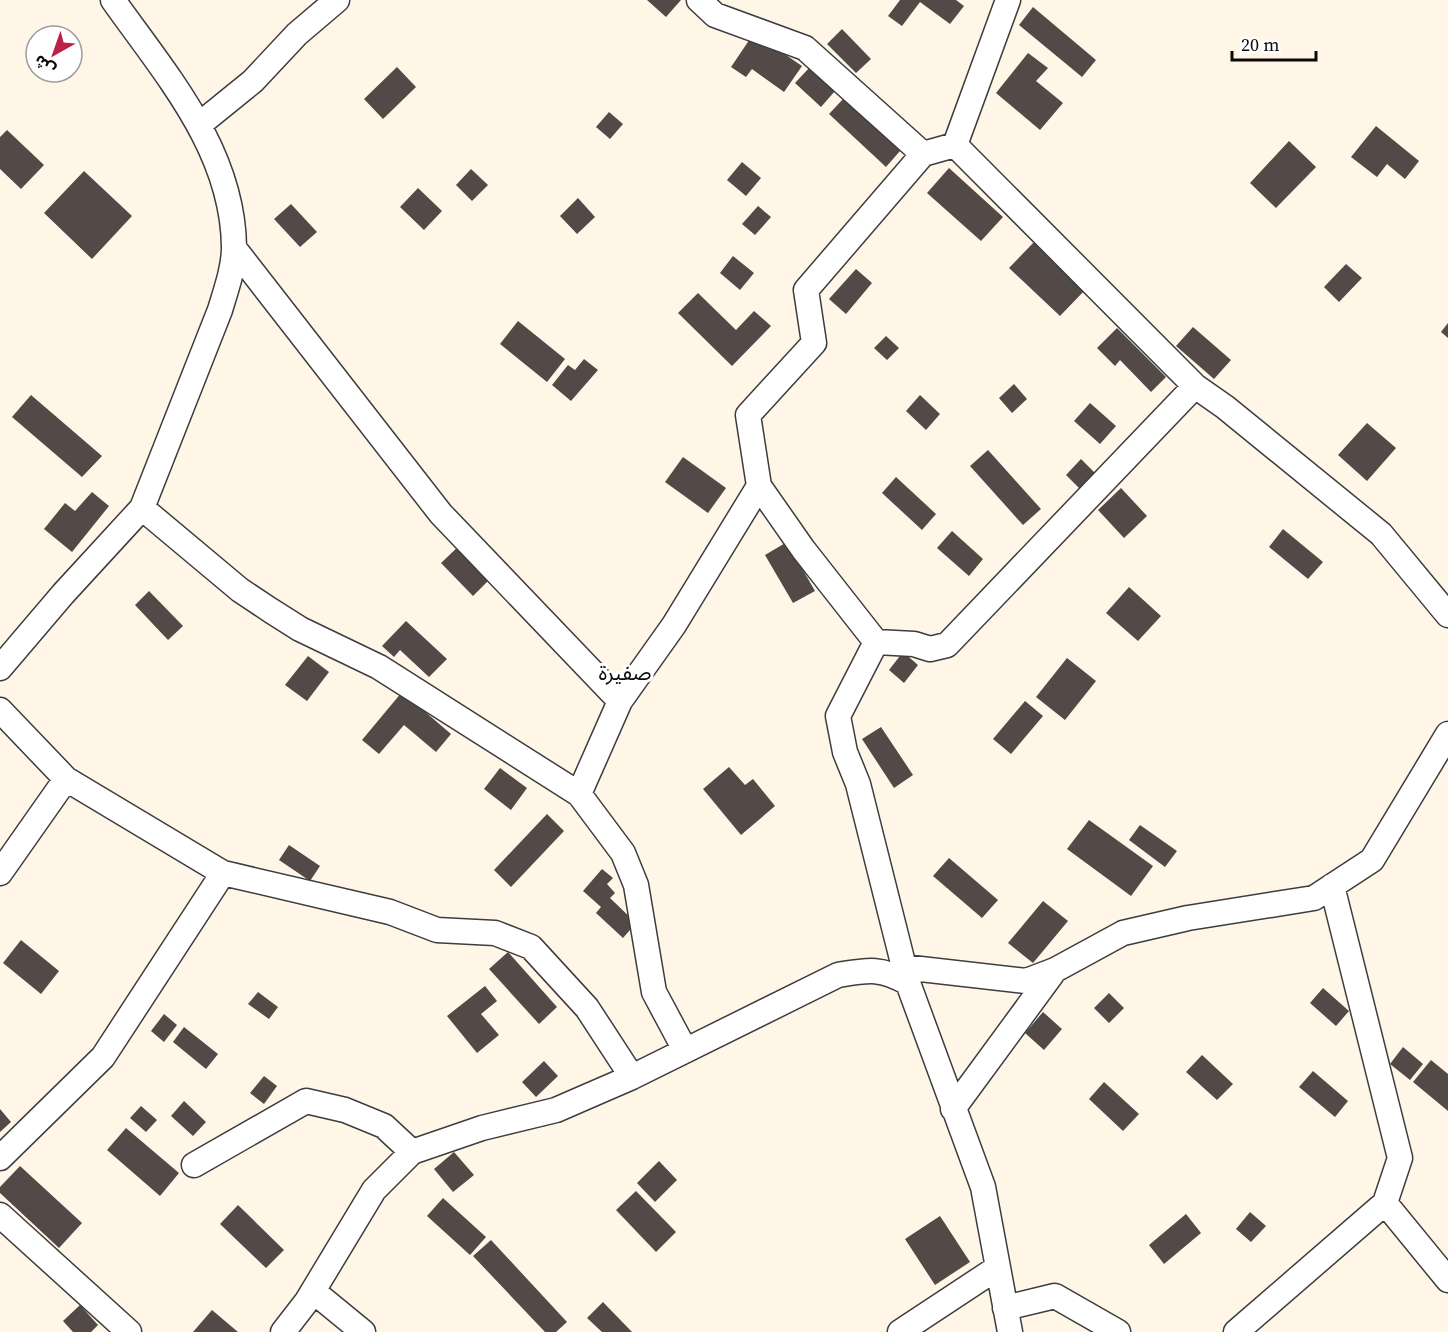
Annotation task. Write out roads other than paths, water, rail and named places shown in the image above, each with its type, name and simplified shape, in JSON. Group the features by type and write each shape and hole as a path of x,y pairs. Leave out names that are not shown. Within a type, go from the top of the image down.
{"street":[{"path":"0,668 63,594 142,508 228,285 234,248 227,192 200,124 113,0"},
{"path":"200,124 253,81 297,34 337,0"},
{"path":"699,0 715,15 805,48 923,154"},
{"path":"955,146 1008,0"},
{"path":"955,146 923,154 806,290 814,344 748,415 759,486 803,549 876,642 914,644 930,649 947,645 1195,386"},
{"path":"955,146 1195,386 1225,406 1381,534 1448,615"},
{"path":"234,248 441,514 620,701"},
{"path":"579,794 620,701 674,625 759,486"},
{"path":"142,508 240,590 270,610 300,629 380,667 579,794 623,853 636,885 654,992 685,1050"},
{"path":"876,642 838,716 845,752 858,784 906,975 982,1187 1010,1332"},
{"path":"0,710 66,779 223,873 390,912 437,930 495,933 531,947 587,1008 632,1077"},
{"path":"283,1332 313,1291 374,1191 412,1152 482,1128 556,1110 632,1077 838,975 868,970 906,975 1026,981 1055,970 1123,933 1188,918 1314,898 1371,860 1448,734"},
{"path":"0,873 66,779"},
{"path":"0,1158 103,1057 223,873"},
{"path":"1236,1332 1385,1203 1400,1158 1332,886"},
{"path":"953,1109 1055,970"},
{"path":"194,1165 306,1101 345,1110 384,1126 412,1152"},
{"path":"1385,1203 1448,1280"},
{"path":"0,1215 129,1332"},
{"path":"900,1332 997,1268"},
{"path":"313,1291 363,1332"},
{"path":"1005,1308 1055,1296 1118,1332"}],"district":[{"name":"صفيرة","path":"625,673"}]}
